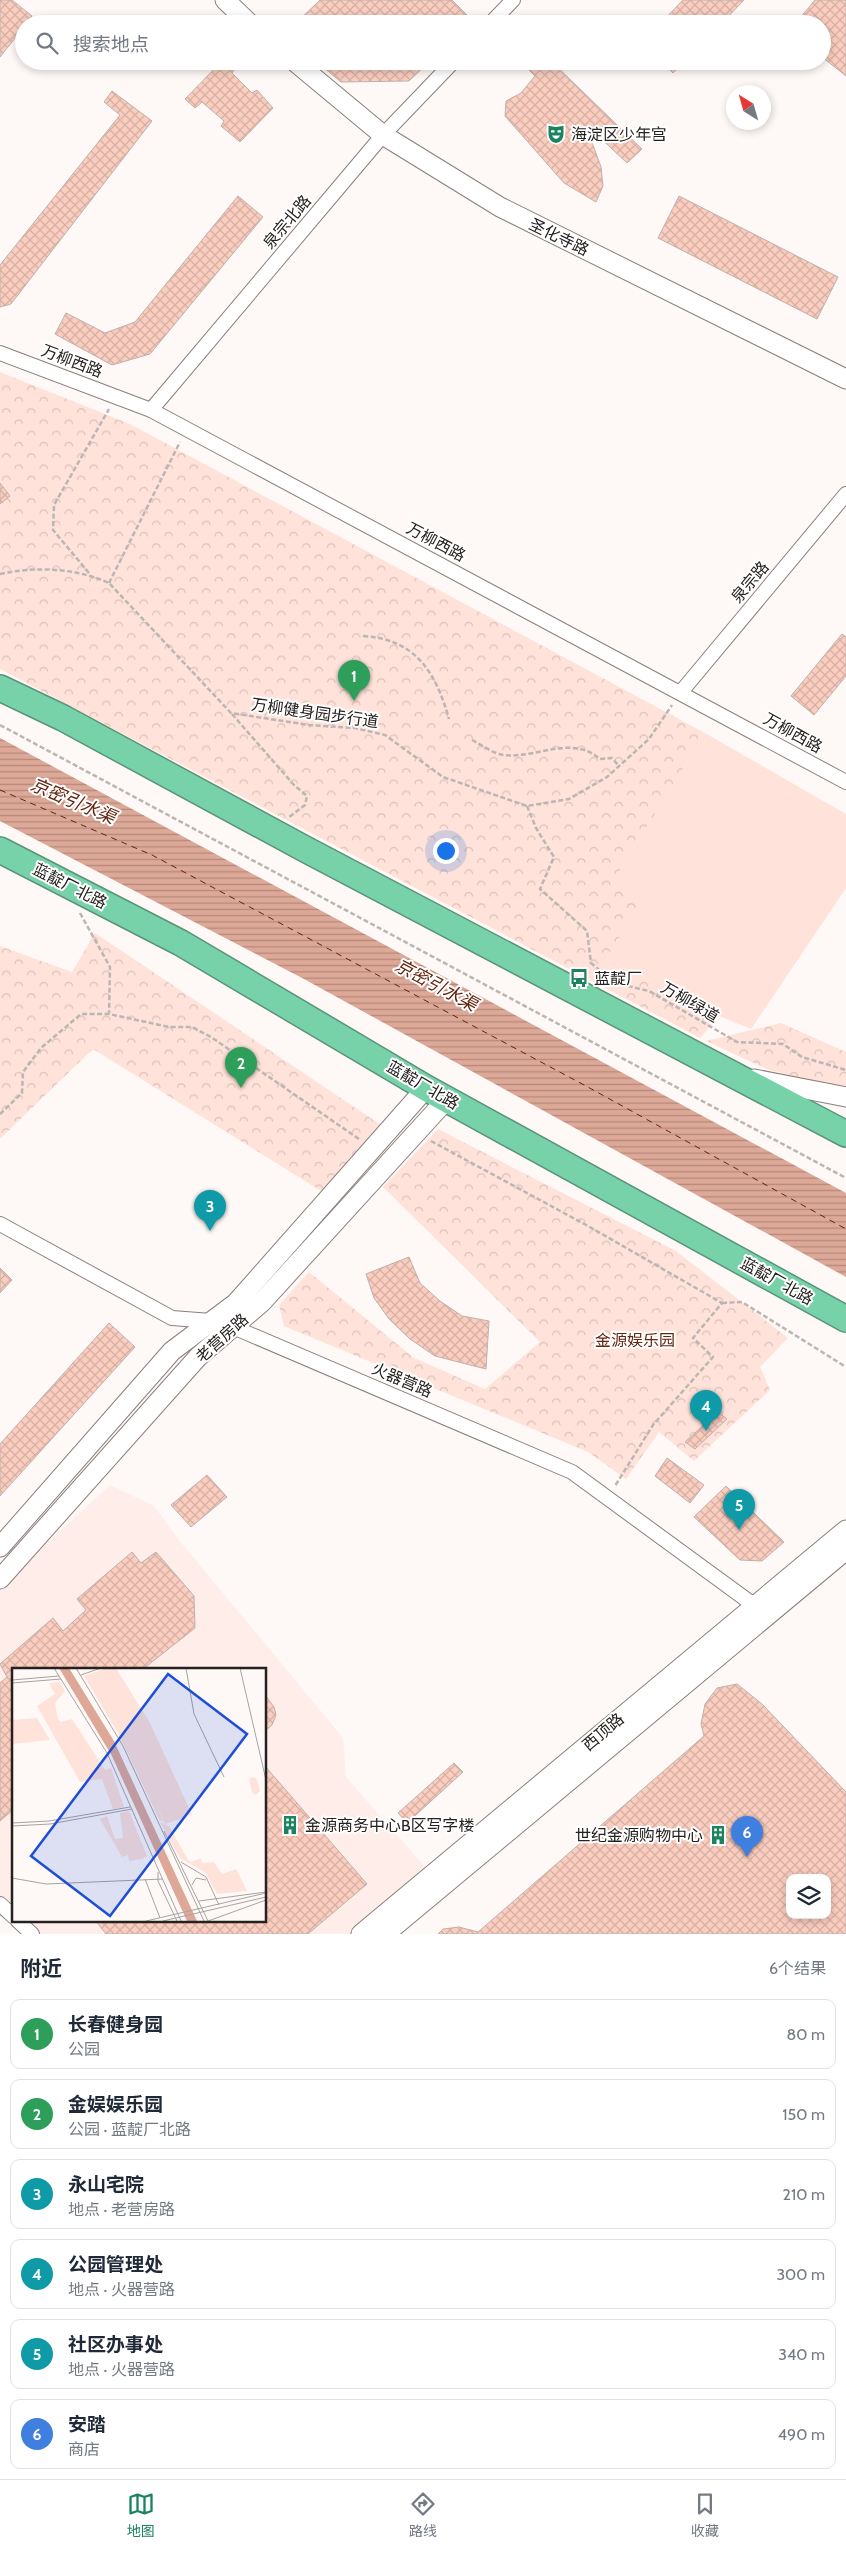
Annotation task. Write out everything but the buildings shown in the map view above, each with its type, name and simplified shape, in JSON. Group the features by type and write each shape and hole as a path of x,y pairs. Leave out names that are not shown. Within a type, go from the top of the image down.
{"highway":[{"path":"0,688 63,718 305,850 846,1134"},
{"name":"蓝靛厂北路","path":"0,850 181,943 436,1093 846,1319"}],"street":[{"path":"225,0 241,15"},
{"path":"499,15 513,0"},
{"name":"圣化寺路","path":"305,70 383,135 500,207 846,378"},
{"name":"泉宗北路","path":"151,410 383,135 445,70"},
{"name":"万柳西路","path":"0,353 151,410 846,782"},
{"name":"泉宗路","path":"681,692 846,494"},
{"path":"734,1076 846,1097"},
{"name":"老营房路","path":"0,1579 198,1357 262,1302 416,1133 436,1093"},
{"name":"老营房路","path":"0,1546 172,1351 236,1303 436,1093"},
{"name":"火器营路","path":"0,1224 172,1318 212,1322 233,1327 572,1472 761,1610"},
{"name":"西顶路","path":"385,1934 761,1610 846,1530"},
{"name":"西顶路","path":"361,1934 761,1610 846,1550"},
{"path":"0,1904 12,1915"},
{"path":"19,1922 32,1934"}],"path":[{"path":"90,574 52,530 54,505 110,408"},
{"path":"109,583 180,442"},
{"name":"万柳健身园步行道","path":"0,574 60,569 90,574 109,583 231,713 385,735 443,777 527,806 569,800 607,777 649,739 681,692"},
{"path":"363,636 379,637 395,643 420,660 433,675 442,692 449,719"},
{"path":"231,713 294,785 307,796 305,805 282,823"},
{"path":"0,725 846,1178"},
{"path":"334,733 335,727"},
{"path":"472,740 500,754 514,756 565,747 577,747 591,751 600,759 612,758 619,766"},
{"name":"万柳绿道","path":"527,806 536,828 554,857 540,889 554,904 587,931 591,963 615,984 649,991 737,1042 783,1044 802,1057 846,1070"},
{"path":"76,906 110,967 109,1014"},
{"path":"0,1114 22,1093 23,1072 42,1048 81,1014 109,1014 169,1028 192,1027 211,1037 362,1142"},
{"path":"416,1133 588,1226 722,1303 742,1302 846,1367"},
{"path":"607,1498 653,1424 713,1357 693,1338 722,1303"}],"shaded area":[{"path":"110,1485 154,1506 179,1540 343,1738 346,1777 432,1875 361,1934 32,1934 19,1922 266,1922 266,1668 12,1668 12,1915 0,1904 0,1586"}],"green space":[{"path":"0,372 130,424 705,733 611,885 640,903 606,959 719,1016 700,1038 0,669"},
{"path":"705,733 846,814 846,888 751,1029 719,1016 606,959 640,903 611,885"},
{"path":"95,933 384,1127 321,1191 93,1049 0,1139 0,946 72,972"},
{"path":"781,1023 846,1052 846,1089 769,1070 706,1041"},
{"name":"金源娱乐园","path":"438,1129 676,1251 788,1338 760,1367 770,1390 694,1461 659,1432 626,1479 588,1452 284,1326 279,1305 309,1272 414,1358 485,1389 540,1342 383,1187"}],"water":[{"name":"京密引水渠","path":"0,738 846,1193 846,1277 304,979 0,821"}],"ferry route":[{"path":"0,790 152,855 586,1086 846,1229"}],"place":[{"name":"海淀区少年宫","path":"556,134"},
{"name":"长春健身园","path":"354,701"},
{"name":"蓝靛厂","path":"579,978"},
{"name":"金娱娱乐园","path":"241,1088"},
{"name":"永山宅院","path":"210,1231"},
{"name":"公园管理处","path":"706,1431"},
{"name":"社区办事处","path":"739,1530"},
{"name":"金源商务中心B区写字楼","path":"290,1825"},
{"name":"世纪金源购物中心","path":"718,1835"},
{"name":"安踏","path":"747,1857"}]}
